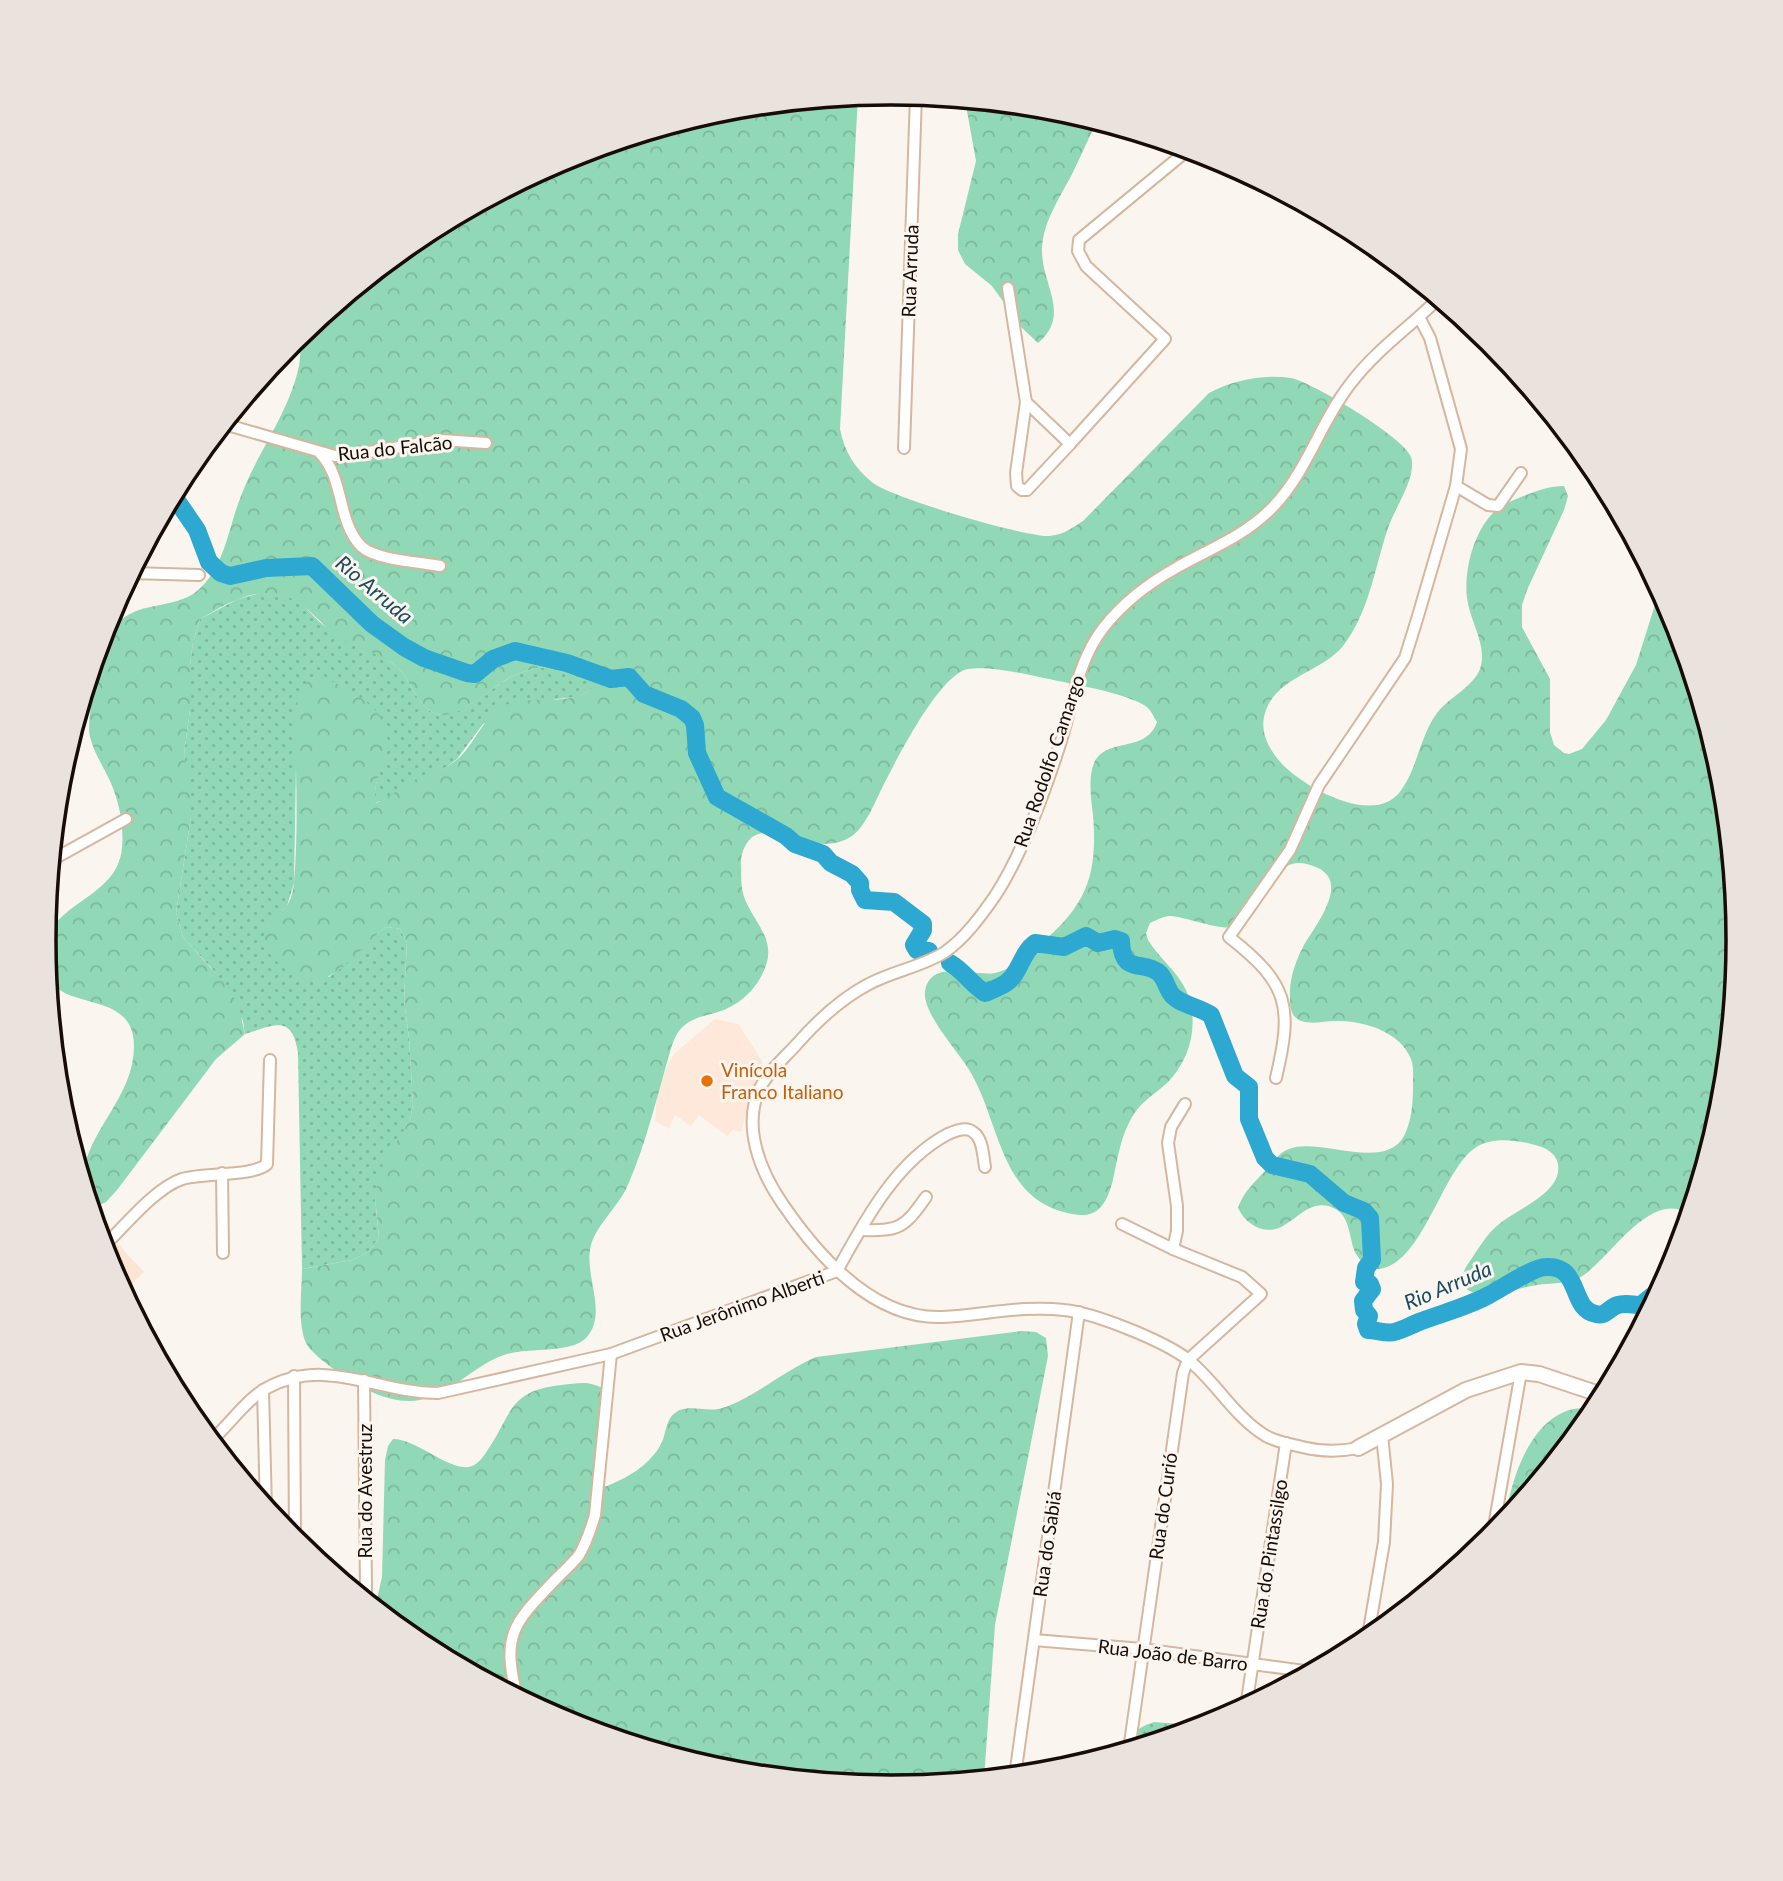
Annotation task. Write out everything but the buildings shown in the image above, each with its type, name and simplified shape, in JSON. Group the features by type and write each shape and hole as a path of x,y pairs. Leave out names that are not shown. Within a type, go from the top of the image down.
{"street":[{"name":"Rua Arruda","path":"904,448 916,106"},
{"path":"1009,288 1026,402 1016,473 1017,486 1027,490 1165,340 1086,266 1078,251 1079,240 1180,157"},
{"name":"Rua Rodolfo Camargo","path":"837,1271 769,1185 753,1130 753,1110 760,1088 813,1026 846,997 871,982 929,960 946,951 965,935 995,895 1013,863 1060,743 1079,676 1102,629 1131,598 1174,569 1240,535 1271,508 1298,475 1348,386 1369,361 1432,304"},
{"path":"1276,1078 1283,1049 1286,1017 1280,989 1247,951 1229,937 1290,850 1319,785 1405,659 1456,486 1461,449 1430,338 1419,317"},
{"path":"1026,402 1070,443"},
{"name":"Rua do Falcão","path":"233,428 320,453 351,455 441,440 486,443"},
{"path":"320,453 328,462 335,478 350,529 359,545 379,555 440,566"},
{"path":"1456,486 1494,507 1498,506 1521,473"},
{"path":"141,573 200,575"},
{"path":"61,855 126,819"},
{"path":"112,1239 168,1187 182,1179 222,1172 253,1172 261,1170 267,1164 270,1060"},
{"path":"1173,1249 1177,1231 1177,1206 1168,1143 1171,1127 1185,1104"},
{"path":"837,1271 860,1230 895,1179 923,1150 947,1135 966,1129 974,1132 980,1141 985,1167"},
{"path":"222,1172 223,1253"},
{"path":"860,1230 888,1230 901,1226 910,1219 926,1197"},
{"path":"1122,1224 1173,1249 1242,1277 1261,1294 1188,1360"},
{"name":"Rua Jerônimo Alberti","path":"218,1434 263,1390 295,1376 323,1374 364,1380 416,1393 438,1393 611,1354 837,1271 886,1304 921,1317 1035,1309 1079,1312 1165,1344 1188,1360 1265,1436 1319,1451 1358,1448 1466,1390 1521,1372"},
{"name":"Rua do Sabiá","path":"1016,1766 1079,1312"},
{"path":"514,1686 510,1669 510,1650 514,1632 523,1614 578,1556 588,1539 595,1514 611,1354"},
{"name":"Rua do Curió","path":"1130,1741 1183,1373 1188,1360"},
{"path":"1496,1517 1521,1372 1539,1374 1594,1392"},
{"path":"295,1376 295,1525"},
{"name":"Rua do Avestruz","path":"364,1380 366,1589"},
{"path":"263,1390 266,1494"},
{"path":"1370,1625 1384,1542 1387,1484 1382,1435"},
{"name":"Rua do Pintassilgo","path":"1248,1696 1286,1443"},
{"name":"Rua João de Barro","path":"1034,1640 1142,1649 1298,1670"}],"shaded area":[{"name":"Vinícola Franco Italiano","path":"715,1019 738,1024 763,1062 756,1077 741,1132 733,1130 727,1136 699,1115 691,1126 675,1115 669,1129 655,1121 658,1085 674,1054"},
{"path":"118,1244 144,1272 131,1285 120,1260 115,1247"}],"green space":[{"path":"857,106 840,429 851,459 873,483 905,498 988,524 1035,535 1059,534 1083,521 1209,393 1238,381 1270,377 1291,378 1318,389 1376,425 1405,448 1412,461 1409,481 1390,524 1370,591 1352,633 1334,655 1281,689 1266,710 1263,725 1269,747 1294,775 1342,801 1360,805 1376,805 1391,800 1402,789 1431,722 1447,702 1472,681 1480,669 1482,652 1466,587 1471,553 1485,522 1512,501 1535,491 1564,486 1568,496 1564,510 1522,605 1522,627 1550,679 1550,732 1554,745 1569,754 1582,749 1606,720 1636,665 1655,604 1683,672 1699,724 1720,831 1727,940 1720,1050 1699,1157 1682,1212 1675,1209 1660,1210 1645,1218 1590,1270 1574,1280 1506,1292 1471,1292 1464,1286 1463,1274 1484,1240 1506,1219 1546,1192 1558,1174 1555,1157 1543,1147 1506,1140 1478,1146 1464,1158 1415,1241 1401,1258 1385,1268 1366,1268 1356,1254 1345,1219 1329,1206 1308,1209 1276,1229 1263,1229 1251,1224 1238,1208 1242,1198 1281,1153 1302,1146 1367,1153 1382,1152 1395,1146 1404,1136 1412,1111 1413,1065 1406,1049 1398,1041 1368,1025 1346,1021 1308,1022 1293,1014 1290,990 1298,957 1322,916 1331,894 1327,875 1318,868 1302,863 1289,865 1280,871 1252,916 1236,927 1218,927 1170,916 1150,923 1146,933 1148,940 1182,983 1190,1002 1191,1040 1182,1063 1167,1083 1143,1103 1132,1117 1125,1131 1107,1198 1096,1211 1080,1215 1054,1209 1034,1197 1019,1181 1007,1161 971,1073 935,1022 929,1011 925,991 929,981 944,972 986,974 1007,968 1034,949 1068,917 1086,888 1091,873 1094,836 1091,782 1094,763 1108,750 1144,738 1152,732 1157,722 1142,704 1110,692 1004,670 968,669 957,674 933,700 900,754 867,819 852,836 824,844 769,833 751,838 746,845 741,860 742,890 766,939 767,962 757,984 740,1001 689,1022 676,1036 634,1170 623,1194 591,1245 590,1269 596,1305 592,1328 586,1338 570,1346 504,1355 483,1365 442,1392 420,1400 385,1397 347,1378 327,1364 306,1343 301,1316 302,1269 352,1260 368,1252 379,1238 375,1197 378,1178 383,1164 410,1120 413,1104 404,1000 407,942 400,929 386,927 338,971 325,978 312,980 297,976 280,965 265,946 267,928 288,904 294,883 296,722 300,693 307,682 324,679 360,697 383,720 387,744 376,786 376,803 408,783 454,762 501,707 526,700 555,700 581,695 591,688 599,677 595,670 575,666 530,670 511,677 454,713 437,714 424,706 396,666 338,637 294,600 267,593 253,594 200,619 190,665 190,710 184,754 191,793 191,817 176,913 183,937 226,985 238,1004 245,1034 216,1059 117,1190 106,1202 99,1205 86,1161 126,1082 132,1065 134,1046 131,1028 122,1016 110,1008 66,994 58,988 56,940 57,923 60,918 105,882 116,867 122,848 120,813 116,797 90,737 90,715 95,688 121,620 141,609 187,597 197,591 214,571 248,479 281,416 300,362 301,350 341,312 383,278 427,246 522,191 623,149 675,133 782,112"},
{"path":"967,109 1001,112 1093,130 1054,208 1043,238 1043,262 1054,310 1048,332 1038,343 1022,328 992,286 965,264 958,250 958,234 976,161"},
{"path":"264,592 290,596 331,630 396,666 424,706 437,714 445,715 464,708 511,677 530,670 575,666 595,670 599,677 595,687 578,697 556,699 483,724 457,759 445,768 407,784 386,799 375,803 376,784 386,738 384,727 374,710 343,687 297,707 294,883 287,906 267,928 329,977 386,927 400,929 407,942 404,999 413,1104 410,1120 375,1197 379,1238 368,1252 352,1260 302,1269 298,1053 295,1041 287,1027 280,1026 245,1034 243,1021 213,970 183,937 176,913 191,817 184,754 190,710 193,642 200,619 238,599"},
{"path":"1021,1331 1036,1332 1046,1338 1048,1356 995,1625 985,1770 892,1776 837,1774 782,1769 675,1748 623,1732 522,1690 427,1635 377,1598 382,1577 385,1460 388,1446 393,1439 413,1444 455,1465 472,1466 484,1455 514,1406 531,1392 544,1388 590,1384 607,1391 599,1478 604,1487 621,1480 651,1458 662,1442 668,1422 675,1413 685,1409 716,1409 733,1404 816,1357"},
{"path":"1584,1408 1508,1504 1515,1476 1529,1445 1550,1420 1573,1409"},
{"path":"1154,1722 1180,1724 1129,1742 1134,1732"}],"waterway":[{"name":"Rio Arruda","path":"179,504 197,530 209,562 221,573 230,576 266,568 312,566 372,624 424,658 475,674 493,659 515,651 567,663 611,679 629,677 644,694 681,709 692,718 697,753 717,797 786,836 795,844 823,854 831,863 852,874 860,883 865,900 894,902 923,924 923,930 914,945 917,950 929,951"},
{"name":"Rio Arruda","path":"950,963 985,993 1011,979 1035,943 1064,947 1086,936 1098,943 1115,939 1121,941 1122,952 1129,963 1158,972 1176,998 1211,1015 1235,1076 1249,1087 1249,1119 1265,1158 1272,1165 1310,1174 1344,1203 1364,1211 1370,1218 1372,1260 1366,1268 1364,1282 1370,1284 1372,1289 1363,1301 1364,1310 1369,1316 1366,1324 1368,1330 1388,1333 1401,1330 1472,1303 1525,1274 1546,1267 1557,1268 1565,1273 1582,1304 1596,1314 1604,1313 1618,1305 1641,1305 1644,1302"}],"place":[{"name":"Vinícola Franco Italiano","path":"707,1081"}]}
